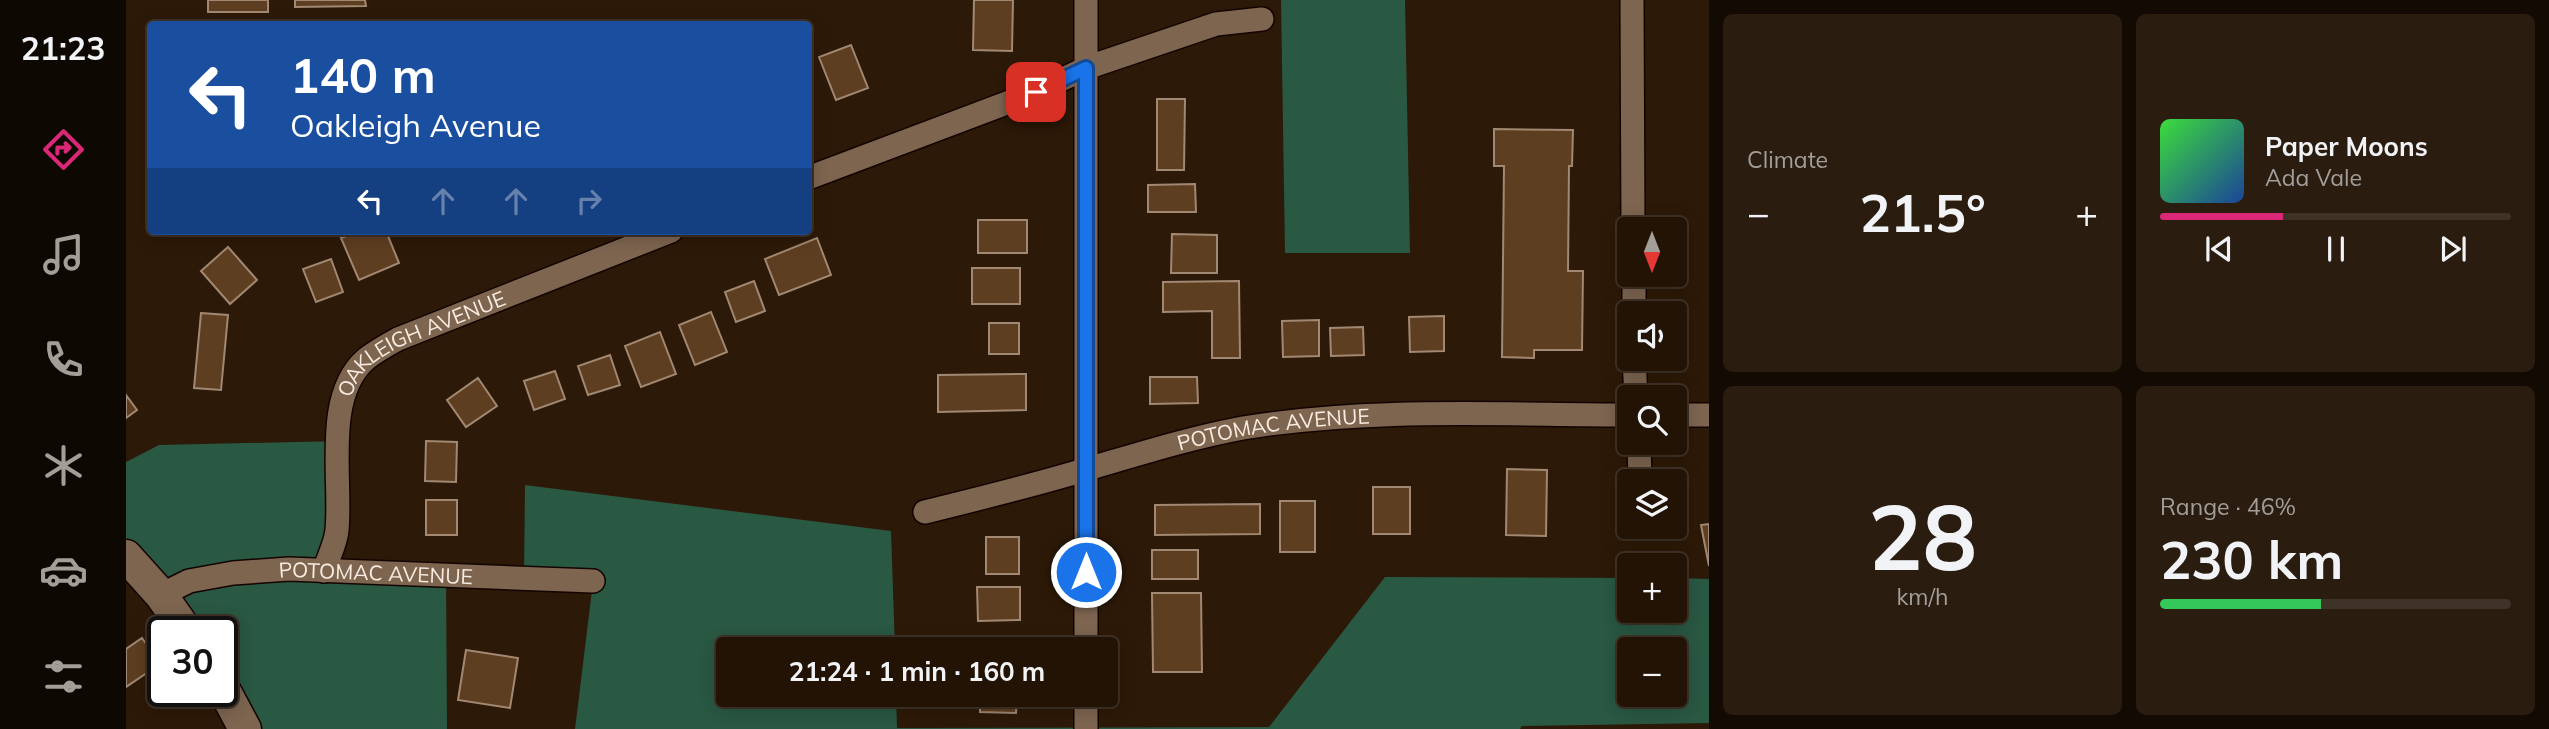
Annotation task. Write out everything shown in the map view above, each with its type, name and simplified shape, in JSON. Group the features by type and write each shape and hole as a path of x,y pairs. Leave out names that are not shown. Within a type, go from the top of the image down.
{"street":[{"path":"1086,0 1086,637"},
{"path":"1632,0 1633,217"},
{"path":"812,176 1036,92 1086,68 1216,24 1262,19"},
{"name":"OAKLEIGH AVENUE","path":"324,570 337,532 339,423 344,394 351,377 364,360 398,339 661,235"},
{"name":"POTOMAC AVENUE","path":"925,512 1240,429 1309,419 1399,415 1617,415"},
{"path":"1687,415 1709,415"},
{"path":"126,556 176,616"},
{"name":"POTOMAC AVENUE","path":"161,595 189,581 233,573 289,569 593,581"},
{"path":"234,707 245,729"},
{"path":"1086,707 1086,729"}],"green space":[{"path":"1281,0 1405,0 1410,253 1285,253"},
{"path":"339,441 324,570 446,574 447,729 245,729 233,707 238,707 238,616 174,616 126,556 126,462 159,445"},
{"path":"525,485 891,531 895,637 716,637 716,707 896,707 897,728 1269,727 1385,577 1617,578 1617,623 1687,623 1687,578 1709,579 1709,723 1522,726 1520,729 575,729 593,582 524,578"}],"building":[{"path":"208,0 268,0 268,12 208,12"},
{"path":"295,0 365,0 366,6 295,7"},
{"path":"974,0 1013,0 1012,51 973,50"},
{"path":"851,45 868,88 836,100 819,57"},
{"path":"1157,99 1185,99 1184,170 1157,170"},
{"path":"1494,129 1573,130 1572,166 1569,166 1568,271 1583,271 1582,350 1534,350 1534,358 1502,357 1504,166 1494,166"},
{"path":"1195,184 1196,212 1148,212 1148,185"},
{"path":"978,220 1027,220 1027,253 978,253"},
{"path":"1172,234 1217,235 1217,273 1171,273"},
{"path":"349,235 388,235 399,263 359,280 341,238"},
{"path":"817,238 831,275 779,295 765,259"},
{"path":"228,247 257,280 230,304 201,271"},
{"path":"331,259 343,292 316,302 303,269"},
{"path":"972,268 1020,268 1020,304 972,304"},
{"path":"754,281 765,311 736,322 725,292"},
{"path":"1239,281 1240,358 1212,358 1212,311 1163,312 1163,282"},
{"path":"711,312 727,352 695,365 679,325"},
{"path":"201,313 228,315 221,390 194,388"},
{"path":"1444,316 1444,351 1410,352 1409,317"},
{"path":"1319,320 1319,356 1283,357 1282,321"},
{"path":"989,323 1019,323 1019,354 989,354"},
{"path":"1363,327 1364,355 1331,356 1330,328"},
{"path":"660,332 676,374 641,387 625,346"},
{"path":"610,355 620,385 588,395 578,366"},
{"path":"555,371 565,399 534,410 524,381"},
{"path":"1026,374 1026,410 938,412 938,375"},
{"path":"1150,377 1197,377 1198,403 1150,404"},
{"path":"478,378 497,406 466,427 447,400"},
{"path":"126,395 137,410 126,418"},
{"path":"426,441 457,442 456,482 425,481"},
{"path":"1507,469 1547,470 1546,536 1506,535"},
{"path":"1373,487 1410,487 1410,534 1373,534"},
{"path":"426,500 457,500 457,535 426,535"},
{"path":"1280,501 1315,501 1315,552 1280,552"},
{"path":"1260,504 1260,534 1155,535 1155,505"},
{"path":"1709,524 1709,566 1701,525"},
{"path":"986,537 1019,537 1019,574 986,574"},
{"path":"1152,550 1198,550 1198,579 1152,579"},
{"path":"977,587 1020,587 1020,620 978,621"},
{"path":"1152,593 1201,593 1202,672 1153,672"},
{"path":"142,638 147,645 147,673 126,687 126,649"},
{"path":"466,650 518,658 510,708 458,700"},
{"path":"980,707 1016,707 1016,713 980,712"}],"route":[{"path":"1036,92 1086,68 1086,572"}]}
